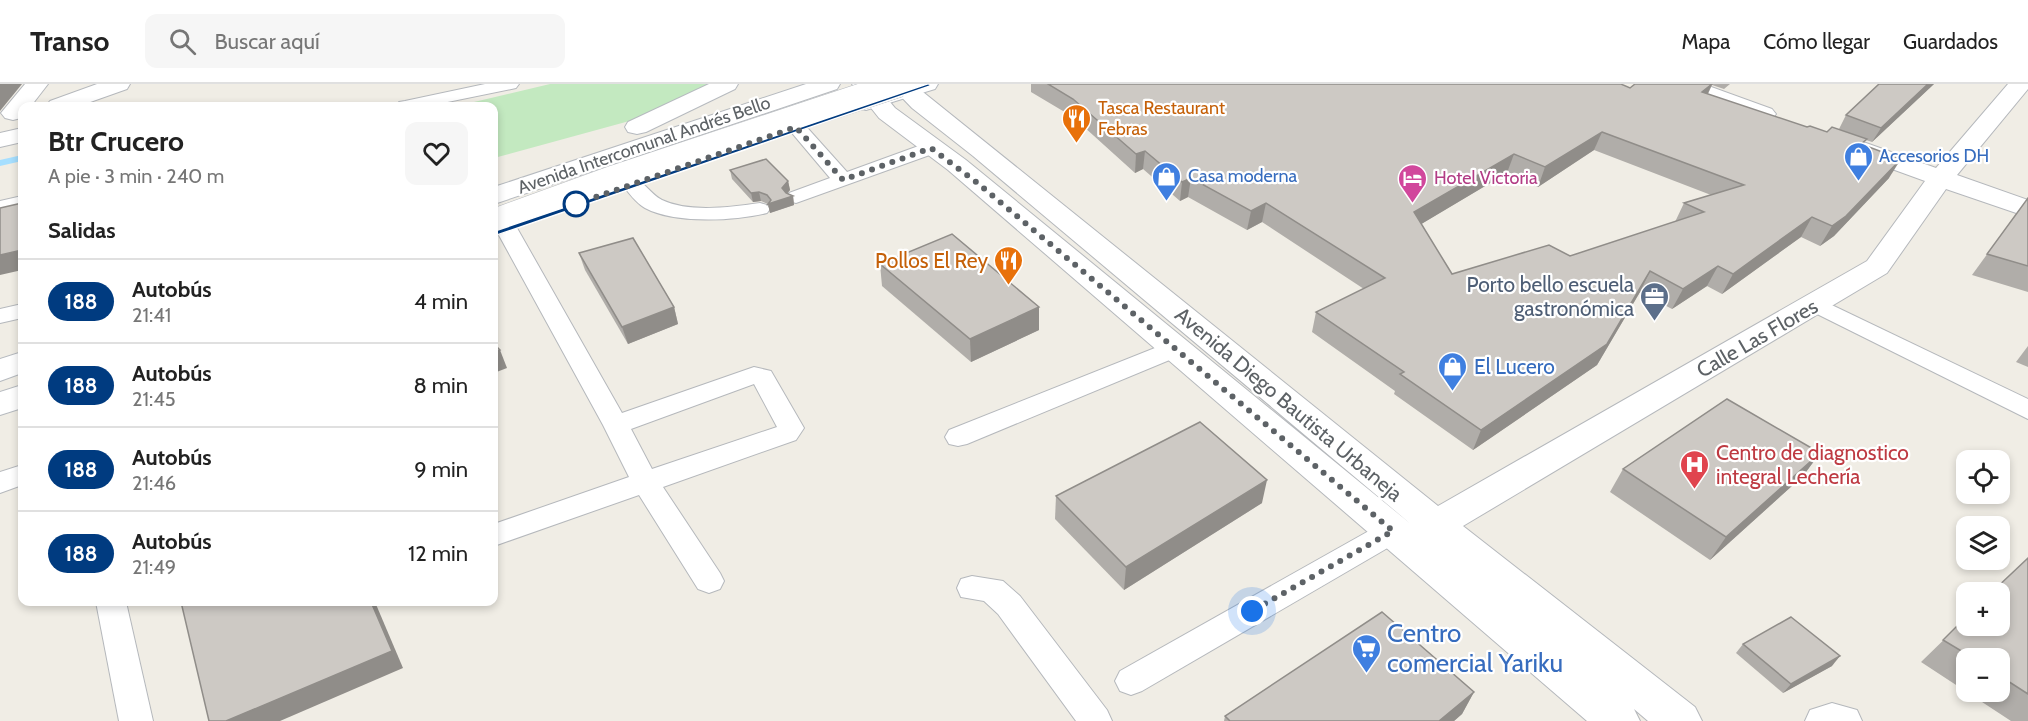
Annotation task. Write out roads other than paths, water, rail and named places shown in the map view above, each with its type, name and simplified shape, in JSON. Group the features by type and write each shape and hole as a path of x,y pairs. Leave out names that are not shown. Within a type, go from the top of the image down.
{"street":[{"path":"25,102 37,84"},
{"path":"69,102 119,84"},
{"path":"573,155 727,84"},
{"path":"498,183 573,155 790,84"},
{"name":"Avenida Intercomunal Andrés Bello","path":"498,195 829,84"},
{"path":"1682,84 1783,121"},
{"name":"Calle Las Flores","path":"1436,525 1878,267 1940,179 2020,84"},
{"path":"498,228 895,94"},
{"name":"Avenida Intercomunal Andrés Bello","path":"498,228 615,178 895,94"},
{"name":"Avenida Diego Bautista Urbaneja","path":"895,94 931,148 957,165 1393,531 1610,719"},
{"name":"Avenida Diego Bautista Urbaneja","path":"895,94 982,151 1436,525 1680,721"},
{"path":"0,140 14,118"},
{"path":"1839,142 2028,209"},
{"path":"0,370 18,363"},
{"path":"0,404 18,397"}],"lane":[{"path":"429,102 510,84"},
{"path":"796,127 843,180"},
{"path":"796,197 931,148"},
{"path":"632,184 652,203 666,208 716,213 760,209"},
{"path":"0,207 18,203"},
{"path":"498,228 616,425 645,482 709,581"},
{"path":"1815,304 2028,410"},
{"path":"0,316 18,312"},
{"path":"958,437 1175,348"},
{"path":"498,534 787,433 791,428 762,377 754,375 616,425"},
{"path":"0,483 18,476"},
{"path":"1131,681 1393,531"},
{"path":"972,588 992,590 1009,605 1095,721"},
{"path":"112,606 136,721"},
{"path":"1822,721 1832,718 1845,721"}],"waterway":[{"path":"0,163 18,159"}],"place":[{"name":"Tasca Restaurant Febras","path":"1077,144"},
{"name":"Accesorios DH","path":"1858,182"},
{"name":"Casa moderna","path":"1167,202"},
{"name":"Hotel Victoria","path":"1413,204"},
{"name":"Pollos El Rey","path":"1009,286"},
{"name":"Porto bello escuela gastronómica","path":"1655,322"},
{"name":"El Lucero","path":"1453,392"},
{"name":"Centro de diagnostico integral Lechería","path":"1695,490"},
{"name":"Centro comercial Yariku","path":"1366,674"}]}
